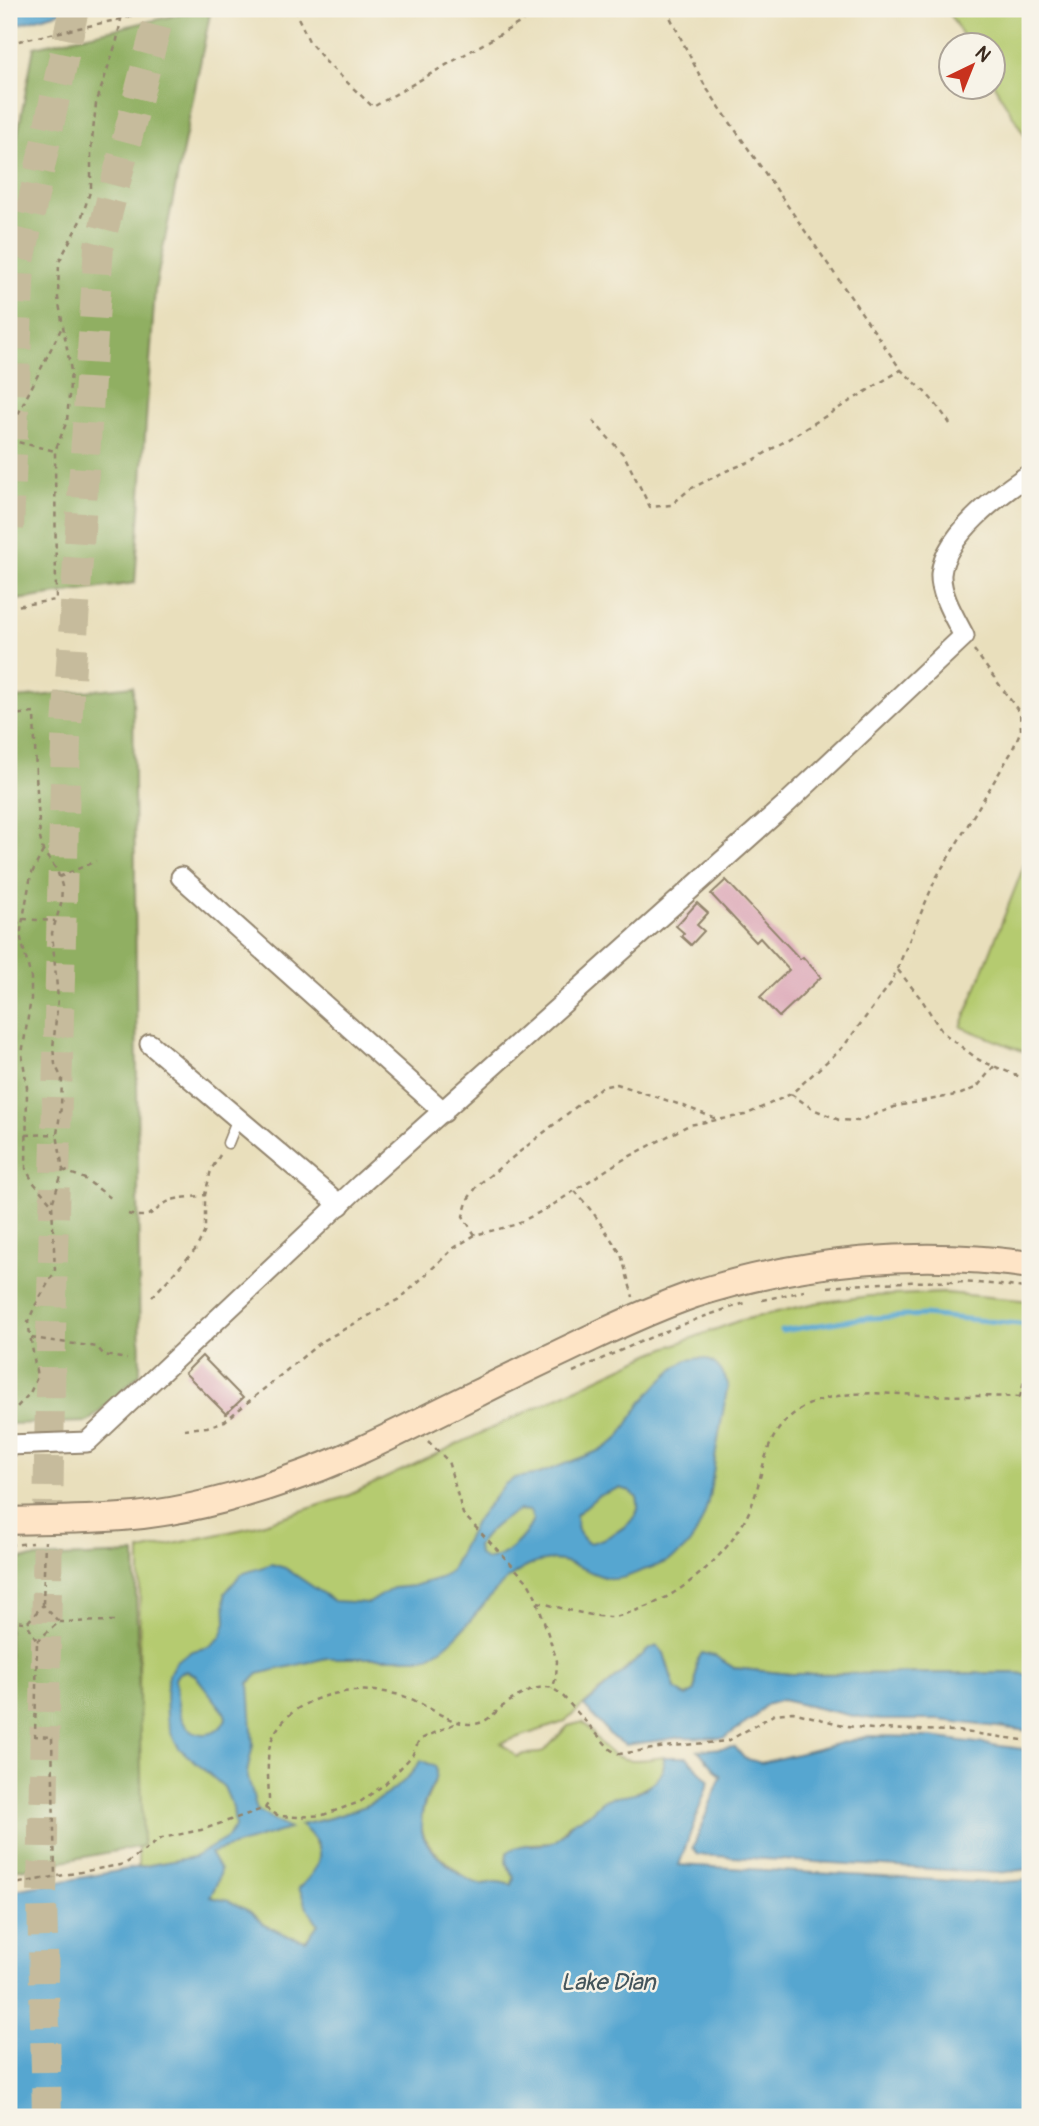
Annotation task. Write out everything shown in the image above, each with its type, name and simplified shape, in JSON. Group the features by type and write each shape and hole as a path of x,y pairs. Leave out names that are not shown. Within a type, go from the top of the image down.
{"street":[{"path":"9,1445 87,1442 340,1205 786,804 964,636 946,597 941,575 947,554 957,538 990,502 1030,474"},
{"path":"181,877 444,1112"},
{"path":"150,1044 340,1205"},
{"path":"9,1521 45,1531 122,1517 169,1512 291,1479 352,1455 638,1316 746,1279 815,1266 877,1260 946,1258 1030,1265"}],"lane":[{"path":"228,1143 238,1118"}],"path":[{"path":"9,607 56,600 55,452 67,421 71,371 58,298 59,262 81,219 91,189 91,150 96,104 117,40 122,9"},
{"path":"9,43 157,9"},
{"path":"294,9 309,41 373,107 544,9"},
{"path":"666,9 705,86 901,370 936,403 950,424"},
{"path":"9,432 63,325"},
{"path":"593,421 624,455 650,507 671,505 690,489 754,460 901,370"},
{"path":"9,440 55,452"},
{"path":"184,1429 207,1427 225,1421 321,1342 401,1297 454,1248 475,1235 514,1225 548,1208 617,1163 690,1125 745,1115 791,1094 843,1047 891,983 936,878 1011,753 1021,730 1020,713 964,636"},
{"path":"9,715 34,713 43,851 57,870 62,886 61,904 52,933 58,999 53,1048 55,1064 62,1079 57,1134 64,1170 52,1204 55,1272 34,1306 28,1322 37,1377 30,1393 17,1407 9,1411"},
{"path":"43,851 31,875 20,935 31,978 31,999 22,1054 27,1087 26,1169 33,1182 52,1204"},
{"path":"59,877 96,861"},
{"path":"22,919 55,921"},
{"path":"9,933 22,919"},
{"path":"898,970 922,1000 942,1032 979,1060 1030,1081"},
{"path":"791,1094 813,1109 839,1120 858,1121 897,1106 961,1094 977,1087 995,1065"},
{"path":"475,1235 463,1216 468,1199 478,1185 601,1087 617,1084 720,1121"},
{"path":"26,1135 57,1134"},
{"path":"152,1297 196,1249 205,1231 205,1195 211,1170 228,1143"},
{"path":"64,1170 85,1179 111,1198"},
{"path":"575,1191 621,1254 638,1316"},
{"path":"128,1214 149,1216 176,1199 205,1195"},
{"path":"819,1288 879,1282 945,1281 1030,1289"},
{"path":"574,1371 701,1316 805,1291"},
{"path":"31,1338 97,1347 104,1355 127,1359"},
{"path":"1020,1397 1030,1357"},
{"path":"538,1602 582,1613 613,1617 647,1608 678,1591 705,1570 733,1539 747,1516 758,1486 765,1452 775,1433 791,1416 806,1406 852,1394 1020,1397 1030,1406"},
{"path":"427,1440 448,1461 463,1514 527,1581 538,1602 557,1661 552,1689"},
{"path":"9,1545 45,1531 43,1605 27,1623"},
{"path":"43,1605 59,1622"},
{"path":"37,1641 59,1622 115,1620"},
{"path":"9,1621 27,1623"},
{"path":"27,1623 37,1641 35,1736 52,1737 55,1878"},
{"path":"9,1885 125,1864 162,1838 201,1830 265,1808 269,1802 269,1748 272,1738 290,1715 315,1699 363,1691 389,1692 421,1703 451,1721 474,1724 484,1722 504,1705 530,1691 542,1687 552,1689 561,1694 611,1750 619,1754 728,1741 775,1714 793,1712 847,1726 957,1731 1030,1741"},
{"path":"265,1808 279,1816 298,1817 323,1815 360,1802 385,1784 412,1756 419,1741 457,1722"}],"green space":[{"path":"211,9 155,289 135,583 9,601 9,181 34,47"},
{"path":"946,9 1030,9 1030,144 1004,102 1007,102 1007,32 961,32"},
{"path":"133,686 140,1374 88,1422 9,1424 9,699"},
{"path":"1030,850 1030,1054 961,1027"},
{"path":"946,1293 1030,1301 1030,1675 791,1674 734,1668 715,1656 697,1662 695,1691 686,1696 675,1689 664,1653 648,1650 564,1722 501,1743 517,1757 540,1753 568,1726 583,1722 605,1748 618,1757 633,1760 664,1757 663,1770 653,1783 632,1795 608,1799 590,1814 568,1825 552,1843 528,1844 507,1853 506,1862 514,1877 512,1885 496,1882 482,1884 461,1875 425,1838 421,1819 435,1782 421,1761 398,1787 368,1805 301,1825 311,1834 320,1853 307,1907 318,1924 306,1941 265,1925 249,1911 210,1897 218,1881 194,1857 138,1867 140,1551 248,1528 345,1497 652,1353 738,1321 816,1303 870,1296"},
{"path":"135,1554 143,1846 9,1871 9,1559"}],"water":[{"path":"9,9 61,9 61,12 9,27"},
{"name":"Lake Dian","path":"700,1358 714,1363 728,1384 710,1494 702,1522 688,1545 666,1562 617,1579 602,1577 555,1560 531,1565 501,1585 454,1639 424,1658 327,1658 258,1674 249,1683 253,1745 247,1773 257,1810 289,1829 210,1853 220,1870 210,1897 229,1901 249,1911 265,1925 306,1941 318,1924 299,1888 313,1872 319,1856 315,1841 300,1825 334,1817 384,1796 398,1786 421,1760 436,1767 435,1778 422,1814 421,1828 431,1849 473,1882 512,1885 514,1877 506,1862 507,1853 519,1846 555,1841 575,1820 584,1817 607,1799 634,1794 649,1786 661,1773 664,1757 687,1757 709,1781 679,1865 988,1883 1030,1880 1030,2117 9,2117 9,1891 194,1857 227,1838 235,1827 233,1808 224,1787 179,1748 172,1735 167,1718 166,1695 168,1676 176,1661 192,1651 209,1647 221,1637 226,1623 225,1593 241,1574 272,1564 285,1568 334,1601 369,1603 393,1588 413,1586 440,1578 451,1570 475,1522 505,1484 515,1478 539,1474 603,1449 618,1439 641,1403 676,1367 687,1360","holes":["619,1488 630,1491 637,1498 638,1509 635,1515 617,1532 588,1543 578,1530 576,1515 598,1496","519,1510 530,1511 533,1520 514,1546 501,1555 486,1560 478,1554 477,1546 501,1521","186,1671 195,1675 224,1712 226,1718 216,1731 196,1733 183,1722 175,1678"]},
{"path":"657,1646 664,1653 675,1689 686,1696 695,1691 697,1661 702,1653 715,1656 734,1668 791,1674 1030,1675 1030,1731 940,1720 880,1720 782,1700 765,1705 755,1717 724,1738 682,1737 626,1745 613,1738 584,1706 648,1650"},
{"path":"869,1736 931,1737 1030,1750 1030,1869 998,1873 698,1855 693,1848 721,1776 698,1750 735,1747 744,1758 761,1763"}],"building":[{"path":"726,880 800,959 803,957 821,977 779,1017 760,997 789,970 760,938 756,942 711,894"},
{"path":"697,903 708,913 697,925 704,931 691,945 681,936 684,933 676,926"},
{"path":"202,1356 243,1398 226,1414 185,1373"}],"waterway":[{"path":"782,1331 856,1319 924,1315 1030,1325"}],"tunnel":[{"path":"9,529 20,261 74,9"},
{"path":"47,2117 42,1897 51,1335 66,741 99,246 161,9"}]}
